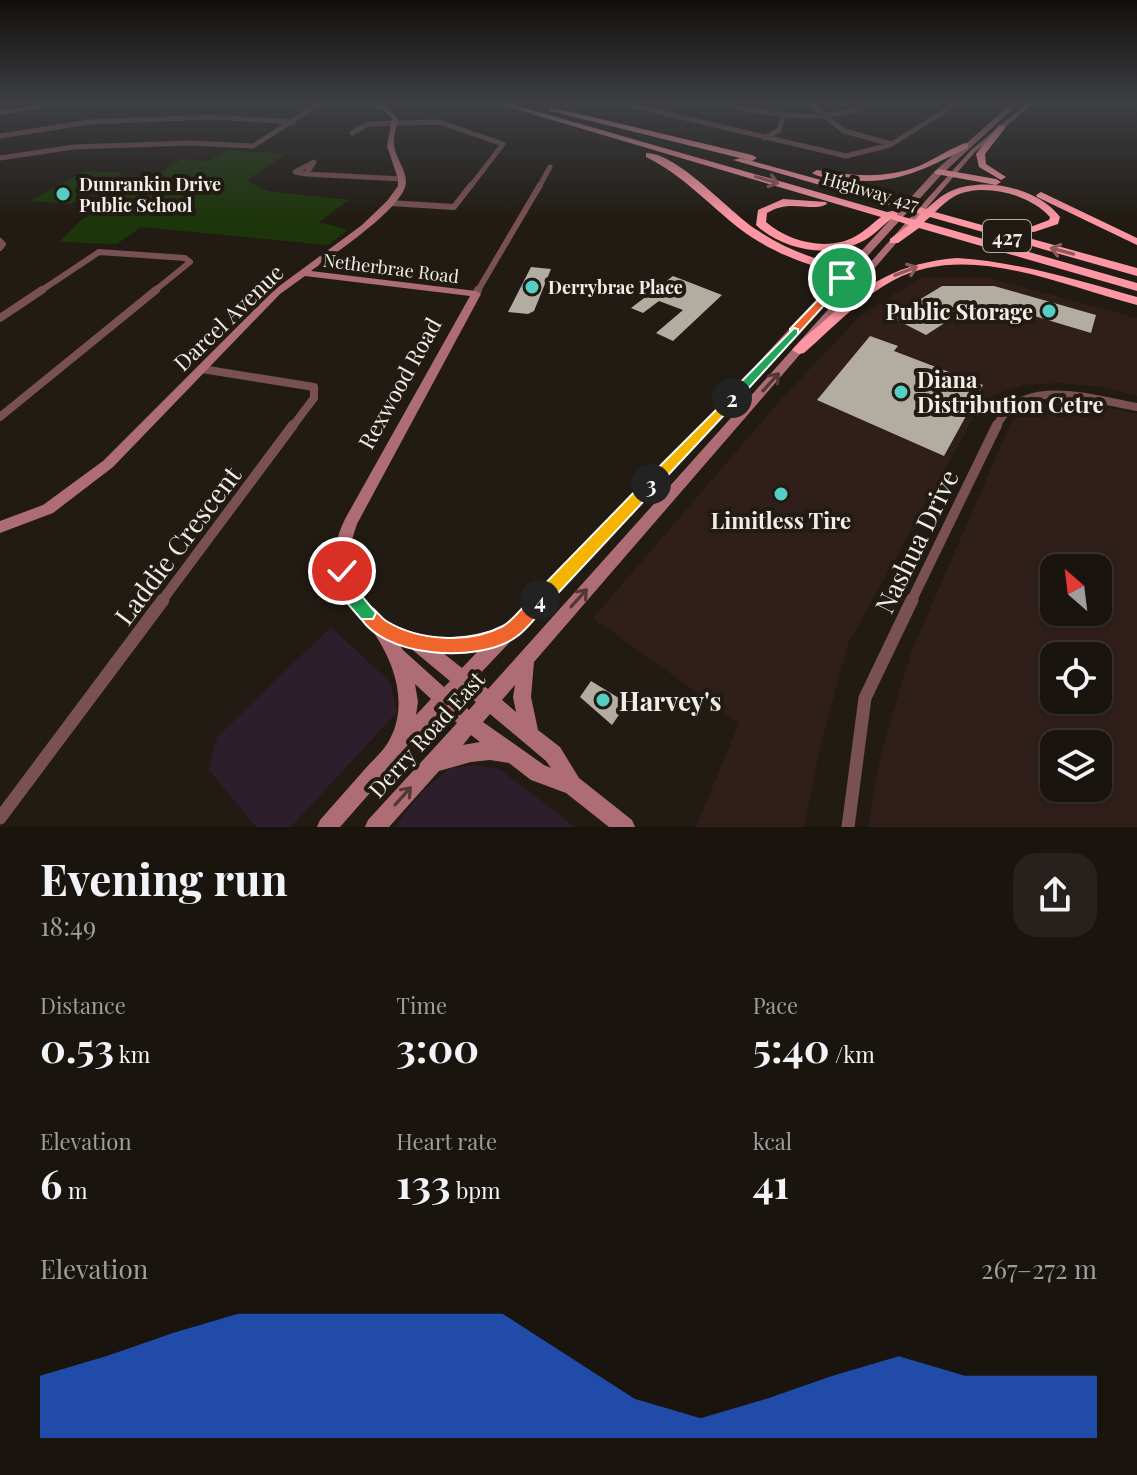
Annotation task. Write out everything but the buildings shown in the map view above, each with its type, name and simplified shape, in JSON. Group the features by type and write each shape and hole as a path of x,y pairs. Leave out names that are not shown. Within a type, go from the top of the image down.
{"highway":[{"path":"611,143 665,162 698,183 739,223 762,240 848,272 867,273"},
{"name":"Highway 427","path":"636,143 1137,287"},
{"name":"Highway 427","path":"674,143 1137,272"},
{"path":"692,143 799,169 851,178 885,178 907,174 965,146"},
{"path":"989,143 980,154 982,165 994,174 1137,242"},
{"path":"939,172 955,172 1030,191 1068,207"},
{"path":"878,200 1009,229 1043,228 1054,222 1055,217 1049,208 1034,200 993,189 956,192 927,204 884,224 854,241 823,246 797,243 776,236 766,229 760,217 766,208 781,202 811,202 931,228"},
{"path":"894,241 908,231 927,204"},
{"path":"799,350 881,283 902,271 932,264 964,263 1016,269 1137,301"}],"main road":[{"path":"391,143 402,179"},
{"path":"927,204 939,172 969,143"},
{"path":"927,204 983,143"},
{"name":"Darcel Avenue","path":"0,527 48,509 108,464 277,292 365,227 390,203 402,186 402,179"},
{"name":"Derry Road East","path":"327,827 391,754 690,444 848,272 884,224"},
{"name":"Derry Road East","path":"375,827 894,241"},
{"name":"Netherbrae Road","path":"303,273 476,294"},
{"name":"Rexwood Road","path":"476,294 350,523 343,543 342,571 354,599 379,626 397,656 470,723 538,773 572,785 625,827"},
{"name":"Rexwood Road","path":"379,626 415,641 553,754 572,785"},
{"path":"415,641 436,646 468,645 510,632"},
{"path":"391,754 405,727 411,693 397,656"},
{"path":"527,656 522,675 522,697 530,736"},
{"path":"431,764 468,752 496,750 515,756"}],"street":[{"path":"0,158 74,147 190,143 247,147 261,143"},
{"path":"390,203 454,207 503,144 499,143"},
{"path":"786,143 846,156 891,144"},
{"path":"886,143 891,144"},
{"name":"Rexwood Road","path":"476,294 550,167"},
{"path":"306,174 402,179"},
{"path":"0,241 3,244 0,248"},
{"path":"0,318 99,252 185,258 190,262 0,417"},
{"name":"Laddie Crescent","path":"0,818 304,411 315,392 314,387 306,384 202,369"},
{"name":"Nashua Drive","path":"848,827 865,698 1003,412 1027,397 1059,394 1137,407"}],"shaded area":[{"path":"922,277 985,277 1137,318 1137,396 1103,387 1060,383 1023,385 994,395 980,406 848,644 819,752 804,827 696,827 739,723 593,618 784,396 860,316"},
{"path":"1055,402 1086,403 1137,414 1137,827 868,827 881,754 910,655 1012,420 1030,408"},
{"path":"331,627 390,682 397,712 291,827 256,827 208,769 217,737"},
{"path":"475,765 500,769 575,827 394,827 424,790 450,768"}],"green space":[{"path":"228,150 285,154 247,181 268,191 349,200 319,222 348,230 328,245 141,227 117,244 59,242 80,221 182,159 210,161"},
{"path":"84,171 122,173 71,204 30,201"}],"place":[{"name":"Dunrankin Drive Public School","path":"63,194"},
{"name":"Derrybrae Place","path":"532,287"},
{"name":"Public Storage","path":"1049,311"},
{"name":"Diana Distribution Cetre","path":"901,392"},
{"name":"Limitless Tire","path":"781,494"},
{"name":"Harvey's","path":"603,700"}],"route":[{"path":"342,571 354,599 379,626 415,641 436,646 468,645 510,632 690,444 842,278"}]}
